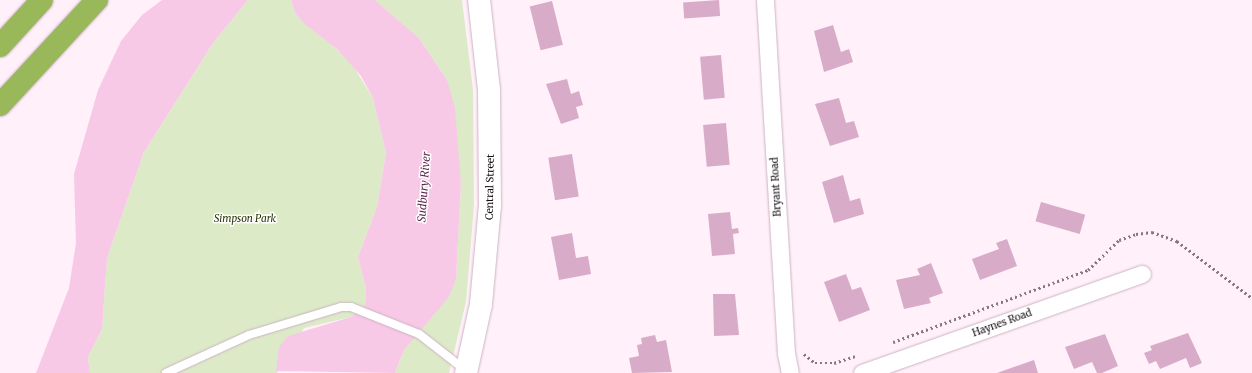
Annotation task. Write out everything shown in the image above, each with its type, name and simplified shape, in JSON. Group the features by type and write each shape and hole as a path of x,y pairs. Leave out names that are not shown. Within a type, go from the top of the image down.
{"highway":[{"path":"0,46 42,0"},
{"path":"0,105 97,0"}],"main road":[{"name":"Central Street","path":"466,372 484,289 490,206 489,90 479,0"}],"street":[{"name":"Bryant Road","path":"765,0 786,353 790,373"},
{"name":"Haynes Road","path":"862,373 1142,274"}],"lane":[{"path":"166,373 272,326 322,311 352,307 431,342 466,372"}],"green space":[{"name":"Simpson Park","path":"248,0 291,0 295,13 350,61 373,98 386,153 377,207 358,257 366,289 365,305 351,317 304,328 277,373 90,373 88,357 102,329 107,258 144,152 213,43"},
{"path":"375,0 462,0 473,90 474,205 466,302 449,373 395,373 404,350 456,280 461,183 447,80 419,38"}],"water":[{"path":"162,0 248,0 213,43 144,152 107,258 102,329 88,357 90,373 36,373 69,288 76,243 74,174 98,90 121,41 142,15"},
{"name":"Sudbury River","path":"291,0 375,0 419,38 447,80 455,108 461,183 456,280 448,298 404,350 395,373 276,371 279,347 288,336 351,317 365,305 366,289 358,257 377,207 386,153 373,98 361,76 338,50 305,24 295,13"}],"building":[{"path":"719,0 720,16 684,18 683,3"},
{"path":"552,1 563,45 541,50 530,7"},
{"path":"833,25 841,52 849,49 853,62 824,72 814,31"},
{"path":"721,55 725,98 704,100 700,57"},
{"path":"567,79 571,94 579,91 583,105 576,107 579,118 561,124 546,84"},
{"path":"839,98 846,123 854,121 859,137 830,146 815,104"},
{"path":"726,123 730,165 707,167 703,125"},
{"path":"572,154 579,196 555,200 548,158"},
{"path":"843,175 850,201 860,198 864,214 834,223 822,182"},
{"path":"1041,202 1085,215 1080,234 1035,221"},
{"path":"730,212 732,229 738,228 739,233 733,234 735,254 712,256 708,214"},
{"path":"572,233 576,258 588,256 591,274 559,280 551,237"},
{"path":"1007,239 1017,266 980,280 972,259 999,249 996,243"},
{"path":"931,263 943,293 929,298 931,303 904,309 896,280 920,275 917,269"},
{"path":"846,274 852,290 861,287 870,310 839,322 824,282"},
{"path":"713,294 735,294 739,335 714,336"},
{"path":"1188,333 1202,363 1190,368 1186,358 1160,369 1156,361 1149,364 1144,353 1152,350 1150,346"},
{"path":"1105,334 1118,366 1102,373 1097,373 1092,362 1074,369 1065,347"},
{"path":"655,335 657,342 666,340 672,372 632,373 629,358 639,356 637,345 642,344 641,338"},
{"path":"1034,360 1038,373 997,373"}]}
